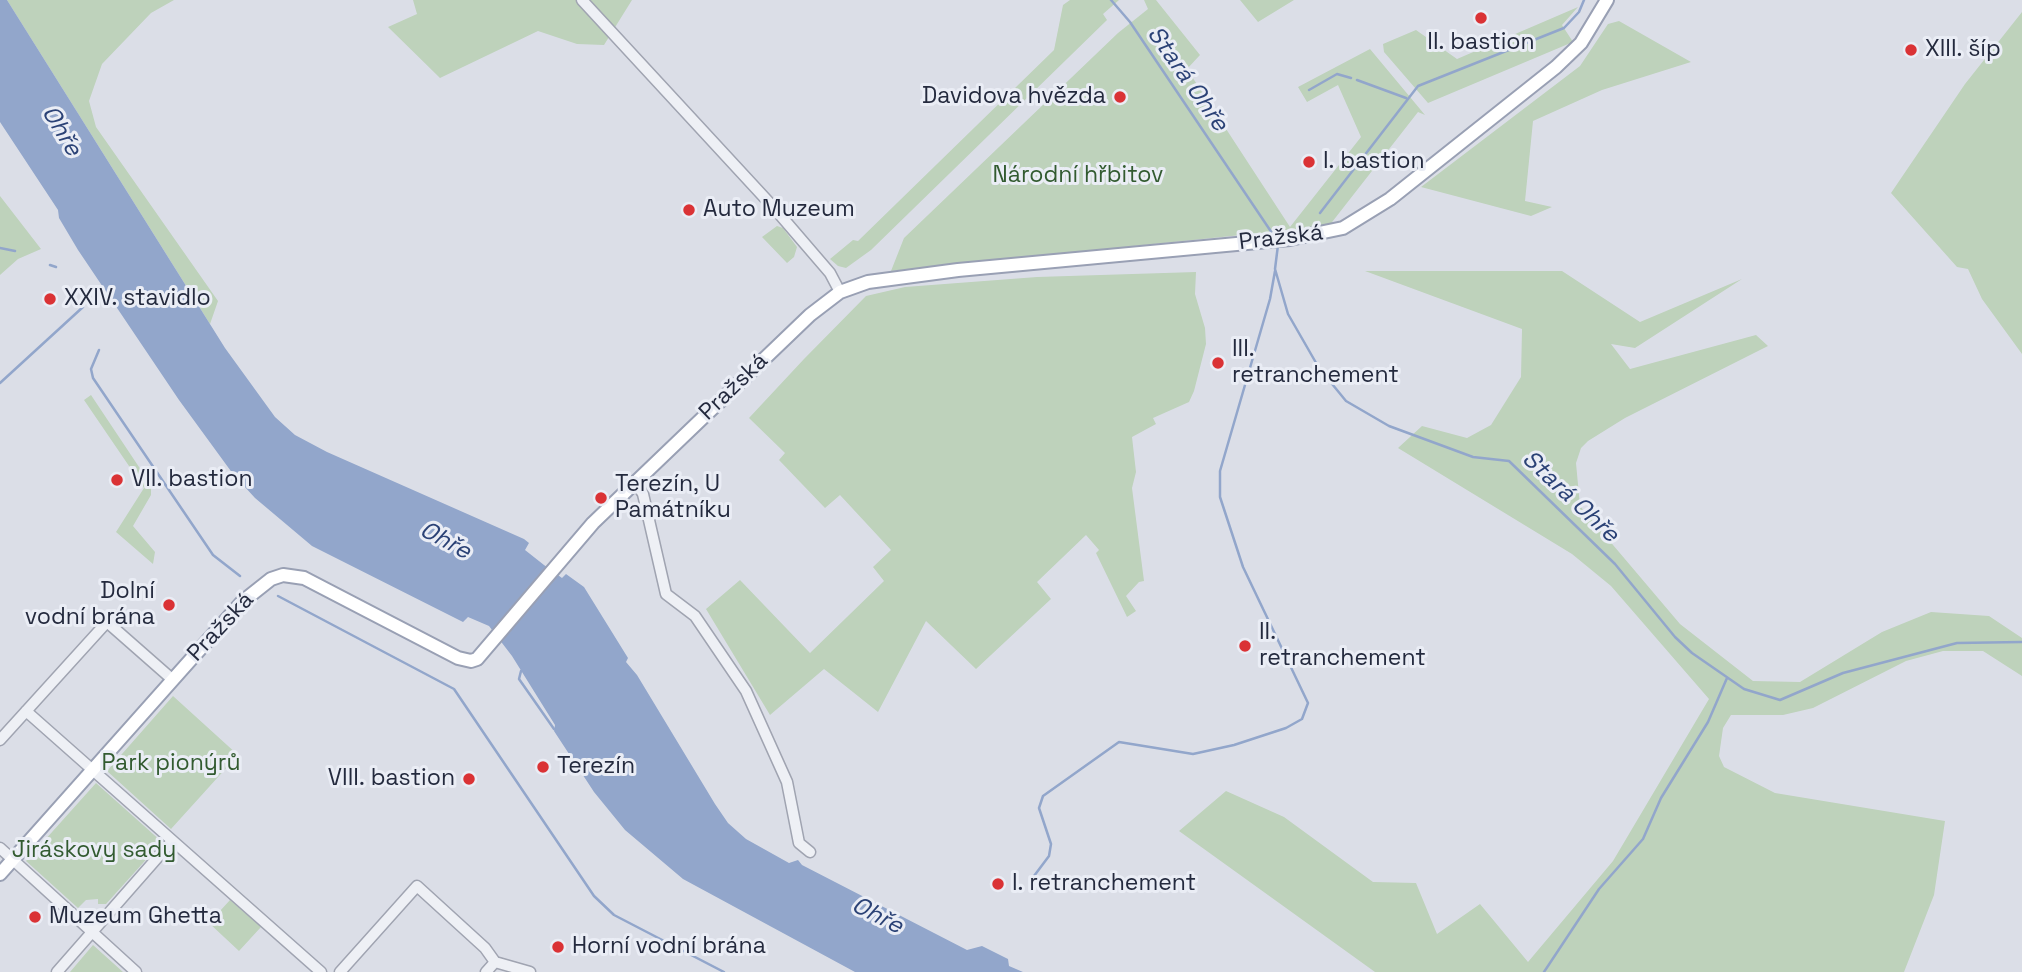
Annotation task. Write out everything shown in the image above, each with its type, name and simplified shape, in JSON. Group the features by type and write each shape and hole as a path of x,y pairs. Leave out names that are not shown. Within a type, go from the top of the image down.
{"main road":[{"name":"Pražská","path":"0,874 250,594 271,579 283,575 316,583 458,658 471,661 486,651 558,561 635,481 810,315 841,292 868,282 958,270 1290,239 1343,229 1390,199 1569,55 1592,29 1607,0"}],"street":[{"path":"582,0 780,215 830,273 841,292"},
{"path":"635,481 643,494 666,594 695,616 746,691 787,782 799,843 810,852"},
{"path":"0,740 107,622 173,680"},
{"path":"26,711 321,972"},
{"path":"57,972 172,841"},
{"path":"0,848 136,972"},
{"path":"340,972 416,886 485,948 495,962 530,972"},
{"path":"486,972 495,962"}],"green space":[{"path":"7,0 174,0 151,13 102,64 89,101 96,127 218,301 210,324"},
{"path":"413,0 632,0 604,45 577,44 538,31 440,78 388,27 417,14"},
{"path":"1070,0 1119,0 1103,14 1107,20 871,250 846,268 838,266 830,259 853,240 858,241 1054,50 1063,5"},
{"name":"Národní hřbitov","path":"1144,0 1156,0 1200,55 1187,69 1290,227 1361,137 1338,85 1307,102 1298,87 1370,49 1425,115 1418,112 1329,226 891,271 904,238 1118,33 1148,9"},
{"path":"1240,0 1294,0 1258,22"},
{"path":"1578,7 1562,25 1573,42 1428,103 1384,52 1383,44 1416,30 1457,59"},
{"path":"2022,12 2022,354 1982,299 1968,269 1957,267 1891,193 1965,84"},
{"path":"1619,21 1691,62 1602,90 1533,121 1525,201 1552,207 1531,216 1421,187 1580,66 1608,24"},
{"path":"0,196 41,249 18,259 0,275"},
{"path":"777,226 783,228 797,247 794,257 787,263 762,237"},
{"path":"1365,271 1562,271 1640,322 1742,279 1635,348 1611,344 1630,369 1756,335 1768,346 1625,418 1588,441 1581,448 1576,463 1580,506 1680,624 1753,681 1800,682 1882,632 1931,612 1989,616 2022,638 2022,676 1983,651 1943,651 1906,661 1813,708 1783,715 1731,715 1723,728 1719,756 1724,767 1775,793 1945,821 1934,895 1904,972 1375,972 1179,831 1226,791 1284,817 1373,882 1416,883 1437,934 1480,904 1528,962 1613,861 1709,699 1611,586 1572,554 1398,448 1422,426 1467,438 1491,425 1521,377 1522,329"},
{"path":"1196,272 1195,294 1205,328 1206,344 1194,391 1189,402 1153,418 1156,424 1132,437 1136,472 1132,488 1144,581 1139,582 1126,596 1136,611 1127,617 1096,553 1099,550 1086,535 1037,582 1051,599 976,669 926,621 878,712 824,669 770,715 706,609 740,580 810,653 884,581 873,567 891,550 840,495 825,508 779,460 785,453 749,418 804,359 866,296 905,287 1037,277"},
{"path":"91,395 151,485 151,495 133,526 155,552 153,564 116,532 144,488 84,400"},
{"name":"Park pionýrů","path":"173,696 238,755 171,829 107,771"},
{"name":"Jiráskovy sady","path":"96,783 162,842 106,904 98,904 98,899 86,900 78,908 26,861"},
{"path":"230,900 261,927 239,951 209,923"},
{"path":"93,945 123,972 70,972"}],"water":[{"name":"Ohře","path":"0,0 7,0 225,348 275,417 295,435 327,452 524,539 529,543 525,550 562,578 566,574 584,587 628,658 626,662 637,675 715,804 728,823 746,839 789,863 798,860 802,865 967,950 982,946 1008,959 1009,966 1023,972 855,972 683,879 625,830 594,792 554,731 555,725 512,656 489,626 468,617 463,622 312,546 255,498 233,474 179,400 78,250 59,218 58,210 0,122"}],"waterway":[{"name":"Stará Ohře","path":"1111,0 1130,22 1274,236"},
{"path":"1320,213 1418,86 1564,28 1579,12 1584,0"},
{"path":"1309,90 1337,74 1351,78"},
{"path":"1357,80 1406,98"},
{"name":"Stará Ohře","path":"1278,245 1275,269 1288,314 1319,368 1346,401 1389,426 1473,457 1509,461 1615,564 1675,637 1692,653 1744,689 1780,700 1843,673 1957,643 2022,642"},
{"path":"0,248 15,251"},
{"path":"50,265 56,267"},
{"path":"1034,876 1049,856 1051,844 1039,808 1043,796 1119,742 1193,754 1234,745 1286,728 1302,719 1308,703 1243,567 1220,497 1220,471 1270,299 1275,271"},
{"path":"0,383 83,307"},
{"path":"99,350 91,369 93,378 213,555 240,576"},
{"path":"278,596 454,689 594,896 614,915 724,972"},
{"path":"521,671 519,679 554,729"},
{"path":"1544,972 1599,889 1643,839 1661,798 1708,722 1727,678"}],"place":[{"name":"II. bastion","path":"1481,18"},
{"name":"XIII. šíp","path":"1911,50"},
{"name":"Davidova hvězda","path":"1120,97"},
{"name":"I. bastion","path":"1309,162"},
{"name":"Auto Muzeum","path":"689,210"},
{"name":"XXIV. stavidlo","path":"50,299"},
{"name":"III. retranchement","path":"1218,363"},
{"name":"VII. bastion","path":"117,480"},
{"name":"Terezín, U Památníku","path":"601,498"},
{"name":"Dolní vodní brána","path":"169,605"},
{"name":"II. retranchement","path":"1245,646"},
{"name":"Terezín","path":"543,767"},
{"name":"VIII. bastion","path":"469,779"},
{"name":"I. retranchement","path":"998,884"},
{"name":"Muzeum Ghetta","path":"35,917"},
{"name":"Horní vodní brána","path":"558,947"}]}
